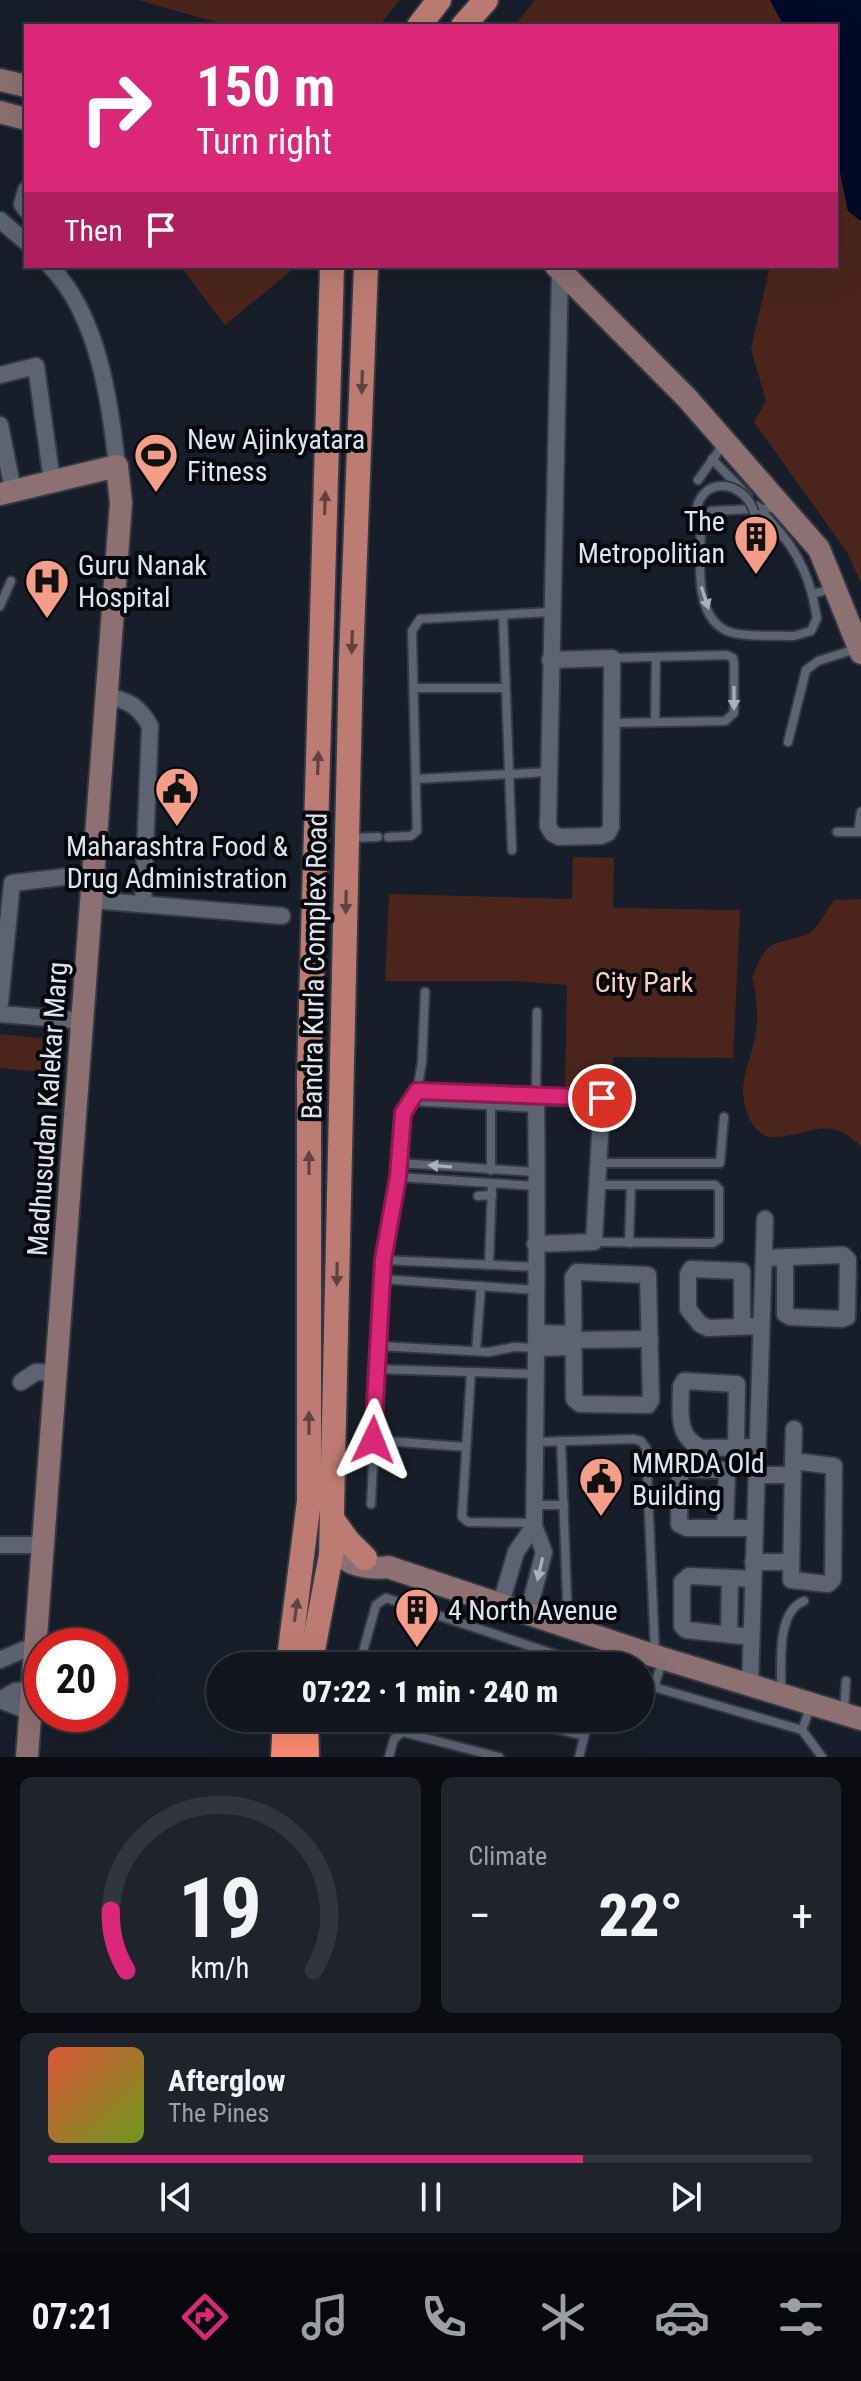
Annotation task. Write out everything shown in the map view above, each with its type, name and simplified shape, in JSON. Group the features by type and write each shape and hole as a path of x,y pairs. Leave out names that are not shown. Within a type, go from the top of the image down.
{"highway":[{"path":"282,1732 283,1757"},
{"path":"307,1757 308,1732"}],"main road":[{"path":"421,24 439,0"},
{"path":"465,24 486,0"},
{"name":"Bandra Kurla Complex Road","path":"290,1652 309,1501 309,1077 332,268"},
{"name":"Bandra Kurla Complex Road","path":"315,1652 346,1557 332,1519 347,838 366,268"},
{"path":"332,1519 348,1541 346,1557"},
{"path":"271,1757 278,1732"},
{"path":"311,1732 316,1757"}],"street":[{"path":"0,80 24,86"},
{"path":"0,112 24,118"},
{"path":"0,220 24,240"},
{"path":"0,425 6,492 117,466 108,400 79,304 52,268"},
{"path":"558,268 678,388 719,451 765,509 819,549 860,650"},
{"path":"550,660 612,658 611,827 608,833 601,836 559,837 548,826 550,660 558,268"},
{"path":"0,375 36,366 52,481"},
{"name":"Madhusudan Kalekar Marg","path":"36,1628 121,503 117,466"},
{"path":"107,696 127,700 142,710 150,726 143,904"},
{"path":"0,1003 12,883 72,876"},
{"path":"92,900 282,916"},
{"path":"0,1014 84,1021"},
{"path":"528,1613 544,1552 534,1525 537,1341 535,1244 536,1102 602,1098 594,1242 535,1244"},
{"path":"750,1685 765,1219"},
{"path":"764,1258 785,1257 843,1255 846,1257 847,1317 790,1317 785,1314 785,1257"},
{"path":"742,1326 742,1271 691,1269 688,1274 688,1309 691,1315 708,1328 761,1326"},
{"path":"645,1273 649,1279 651,1400 643,1406 576,1402 573,1340 574,1274 645,1273"},
{"path":"537,1341 650,1339"},
{"path":"21,1382 36,1372 57,1373"},
{"path":"736,1446 737,1384 684,1381 681,1386 681,1429 685,1435 702,1448 757,1447"},
{"path":"756,1475 793,1468 834,1466 833,1579 828,1584 794,1582 790,1577 791,1562 793,1468 794,1429"},
{"path":"725,1528 727,1474 723,1470 684,1469 680,1472 679,1524 687,1528 725,1528 754,1528"},
{"path":"501,1603 516,1552 534,1525"},
{"path":"0,1545 42,1545"},
{"path":"303,1555 382,1560 388,1567 659,1657 853,1717"},
{"path":"753,1562 791,1562"},
{"path":"751,1637 686,1630 682,1626 682,1582 689,1576 753,1579"},
{"path":"729,1635 730,1578"},
{"path":"0,1660 24,1650"},
{"path":"0,1700 24,1701"},
{"name":"Madhusudan Kalekar Marg","path":"27,1757 29,1732"}],"lane":[{"path":"698,480 719,451"},
{"path":"718,485 728,486 740,492 751,504 765,509 805,567 817,618 811,631 804,634 750,634 723,629 701,594 701,525 696,514 701,496 718,485"},
{"path":"701,525 711,511 765,509"},
{"path":"0,606 11,581"},
{"path":"812,594 835,588"},
{"path":"347,838 411,836 417,831 412,631 420,619 551,612"},
{"path":"503,615 512,850"},
{"path":"788,742 806,670 818,661 860,650"},
{"path":"611,723 725,721 734,713 733,658 727,655 612,658"},
{"path":"655,722 656,657"},
{"path":"414,688 505,688"},
{"path":"416,779 549,772"},
{"path":"837,832 860,832 861,812"},
{"path":"371,1504 383,1260 398,1177 403,1113 417,1091 422,1062 425,992"},
{"path":"536,1102 537,1012"},
{"path":"417,1091 536,1102"},
{"path":"409,1101 491,1106 536,1102"},
{"path":"491,1106 491,1170"},
{"path":"597,1163 720,1163 724,1117"},
{"path":"399,1163 491,1170 536,1179"},
{"path":"398,1177 492,1184 536,1179"},
{"path":"486,1259 492,1184"},
{"path":"594,1242 713,1243 719,1239 719,1189 715,1185 596,1185"},
{"path":"629,1243 631,1185"},
{"path":"478,1196 492,1195"},
{"path":"383,1260 486,1259 536,1267"},
{"path":"382,1279 536,1290"},
{"path":"476,1351 481,1286"},
{"path":"378,1346 476,1351 537,1341"},
{"path":"376,1369 536,1375"},
{"path":"471,1372 464,1520 534,1525"},
{"path":"373,1440 466,1447"},
{"path":"561,1441 568,1627"},
{"path":"535,1442 641,1441 646,1448 659,1657 654,1688 802,1730 822,1757"},
{"path":"535,1505 564,1505"},
{"path":"363,1652 376,1605 386,1598 548,1652"},
{"path":"781,1695 785,1618 793,1605 804,1601"},
{"path":"607,1652 610,1641"},
{"path":"846,1681 853,1717"},
{"path":"802,1730 811,1704"},
{"path":"389,1757 394,1739 402,1732 499,1757"},
{"path":"568,1732 584,1736"},
{"path":"579,1757 585,1732"}],"green space":[{"path":"138,0 400,0 381,24 223,24"},
{"path":"535,0 770,0 783,24 516,24"},
{"path":"838,162 848,211 861,221 861,583 847,552 754,422 766,401 751,349 770,268 838,268"},
{"path":"182,268 295,268 225,325"},
{"name":"City Park","path":"573,857 614,858 613,908 740,910 733,1058 613,1057 612,1088 565,1087 567,985 514,981 385,981 389,894 572,899"},
{"name":"City Park","path":"861,899 861,1147 850,1137 830,1129 768,1136 756,1129 752,1122 743,1092 757,1026 752,977 772,945 808,934 835,900"},
{"path":"0,1034 59,1040 56,1073 0,1068"}],"water":[{"path":"770,0 861,0 861,221 848,211 838,162 838,24 783,24"}],"place":[{"name":"New Ajinkyatara Fitness","path":"156,494"},
{"name":"The Metropolitian","path":"756,576"},
{"name":"Guru Nanak Hospital","path":"47,620"},
{"name":"Maharashtra Food & Drug Administration","path":"177,828"},
{"name":"MMRDA Old Building","path":"601,1518"},
{"name":"4 North Avenue","path":"417,1649"}],"route":[{"path":"373,1440 383,1260 398,1177 405,1107 417,1091 602,1098"}]}
